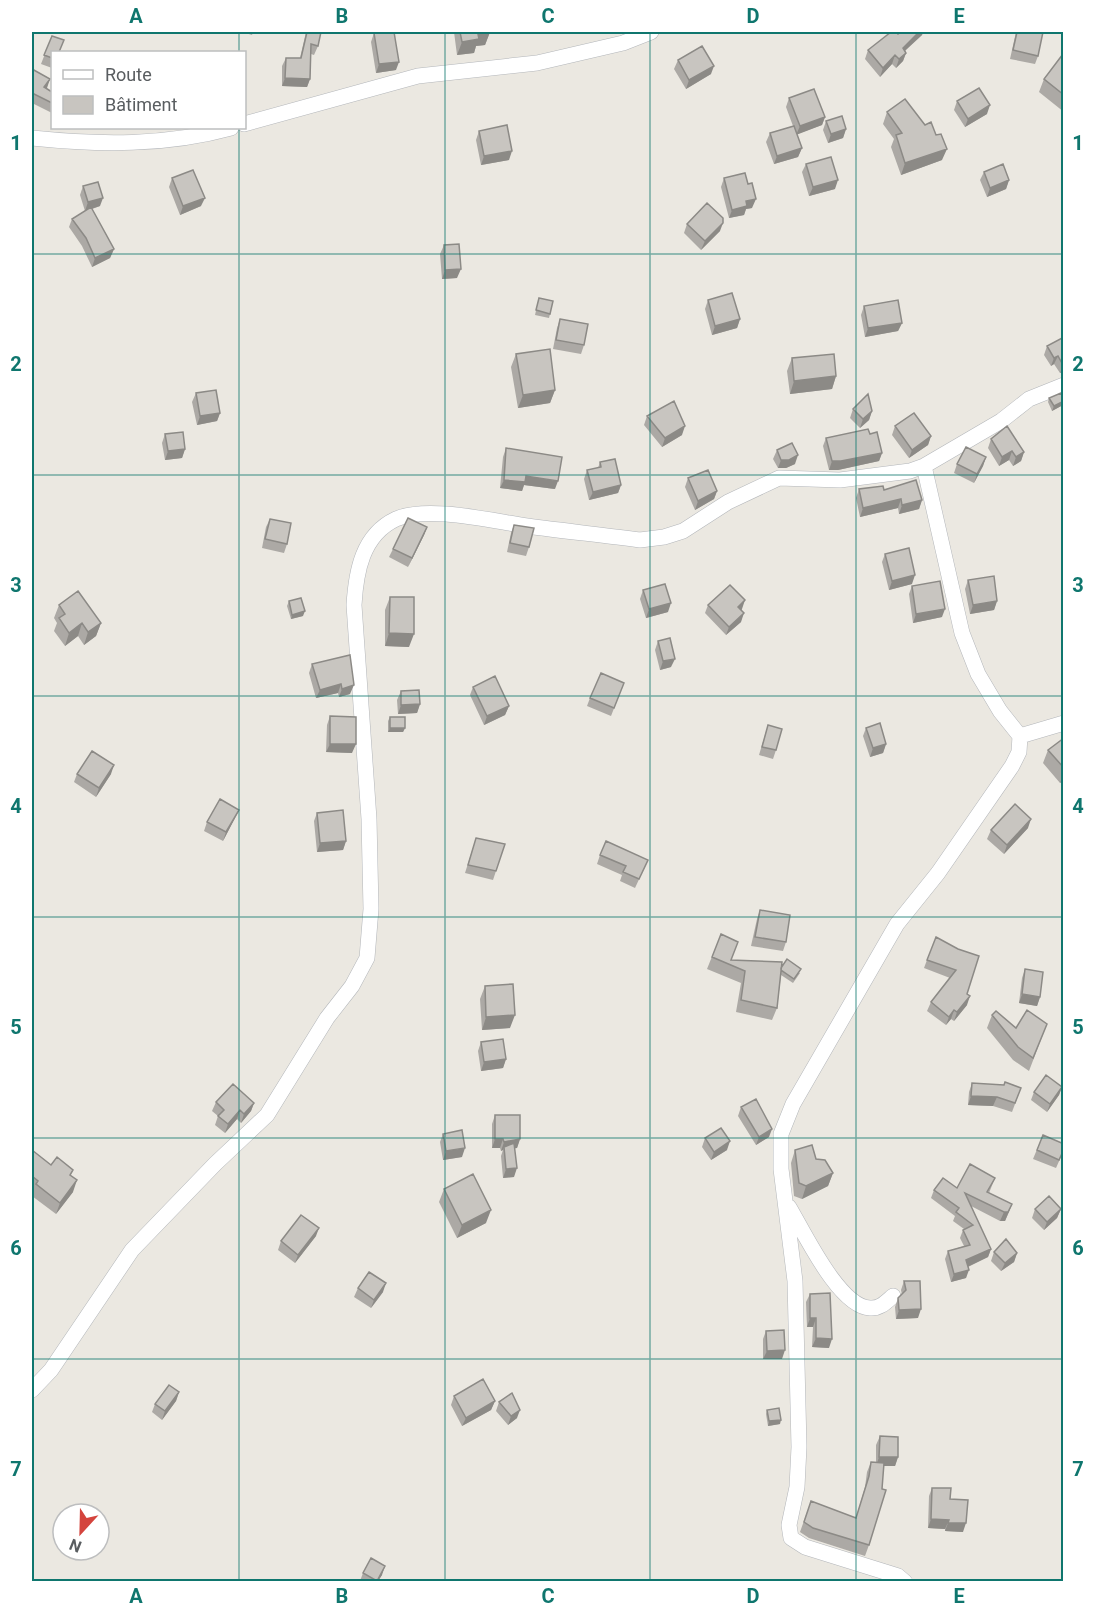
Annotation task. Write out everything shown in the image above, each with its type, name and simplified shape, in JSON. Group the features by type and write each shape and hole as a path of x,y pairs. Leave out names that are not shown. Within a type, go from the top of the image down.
{"street":[{"path":"246,123 418,76 537,63 623,43 651,32"},
{"path":"32,138 122,144 198,137 227,129"},
{"path":"32,1390 51,1370 132,1250 215,1164 267,1115 327,1018 352,986 367,958 371,909 369,819 354,605 356,576 360,560 366,546 380,531 396,519 414,515 453,514 640,540 656,538 683,531 728,502 779,478 840,480 910,471 924,466 1001,421 1029,399 1064,385"},
{"path":"905,1581 898,1576 805,1547 791,1538 789,1525 796,1487 799,1436 795,1281 781,1169 782,1134 793,1104 897,924 938,873 1012,766 1019,752 1020,736 1000,711 978,674 962,633 924,466"},
{"path":"1020,736 1064,723"},
{"path":"785,1200 831,1277 845,1296 858,1306 872,1309 882,1306 893,1296"}],"building":[{"path":"307,32 321,32 318,46 311,44 310,79 285,78 286,58 301,58"},
{"path":"394,32 399,62 379,64 374,33"},
{"path":"460,32 490,32 478,34 479,39 462,42"},
{"path":"891,32 898,34 919,32 903,48 906,53 899,59 895,55 883,68 868,50"},
{"path":"1017,32 1043,32 1038,56 1013,50"},
{"path":"52,36 64,40 59,51 51,51 51,58 44,55"},
{"path":"702,46 714,66 689,80 678,60"},
{"path":"1064,55 1064,95 1044,79"},
{"path":"32,69 50,79 44,87 51,91 51,102 32,93"},
{"path":"979,88 990,105 968,119 957,101"},
{"path":"814,89 825,117 800,126 789,98"},
{"path":"905,99 925,125 931,122 936,135 941,134 947,149 905,163 896,135 902,133 887,112"},
{"path":"842,116 846,129 831,134 826,121"},
{"path":"507,125 512,151 484,156 479,131"},
{"path":"794,126 802,148 777,156 770,133"},
{"path":"831,157 838,180 813,187 806,164"},
{"path":"1003,164 1009,180 990,188 984,172"},
{"path":"193,170 205,198 183,206 172,178"},
{"path":"745,173 748,184 752,183 756,199 746,201 747,206 732,210 724,178"},
{"path":"98,182 103,198 88,202 83,186"},
{"path":"707,203 723,218 723,223 705,241 687,224"},
{"path":"91,207 114,249 95,258 86,238 72,219"},
{"path":"459,244 461,269 445,270 444,245"},
{"path":"732,293 740,319 715,326 708,300"},
{"path":"539,298 553,301 550,314 536,310"},
{"path":"898,300 902,323 868,328 864,306"},
{"path":"560,319 588,324 584,345 556,340"},
{"path":"1064,337 1063,365 1058,356 1054,358 1047,346"},
{"path":"550,349 555,390 523,395 516,354"},
{"path":"834,354 836,376 794,381 792,358"},
{"path":"216,390 220,413 200,416 196,393"},
{"path":"1061,393 1064,401 1054,406 1049,398"},
{"path":"868,394 872,411 863,419 853,409"},
{"path":"674,401 685,426 665,438 647,416"},
{"path":"914,413 931,436 912,450 895,426"},
{"path":"1007,426 1024,452 1016,457 1012,451 1002,457 991,439"},
{"path":"868,429 870,434 877,432 882,453 832,461 826,438"},
{"path":"183,432 185,449 168,451 165,434"},
{"path":"792,443 798,455 789,460 781,460 777,450"},
{"path":"966,447 986,457 977,474 957,464"},
{"path":"506,448 562,457 558,481 526,476 525,482 504,480"},
{"path":"615,459 621,485 593,492 587,470 601,467 600,462"},
{"path":"708,470 717,491 698,501 688,478"},
{"path":"916,480 922,500 902,505 901,499 863,508 859,489 883,486 884,490"},
{"path":"408,518 427,527 412,558 393,549"},
{"path":"270,519 291,523 287,544 265,539"},
{"path":"514,525 534,528 529,547 510,543"},
{"path":"909,548 915,575 892,581 885,554"},
{"path":"994,576 997,601 973,605 968,580"},
{"path":"940,581 945,609 916,614 912,586"},
{"path":"665,584 671,603 649,609 643,590"},
{"path":"730,585 745,600 738,607 744,613 729,627 708,605"},
{"path":"78,591 101,623 88,632 82,623 69,633 59,618 65,614 59,605"},
{"path":"390,597 414,597 414,634 389,633"},
{"path":"301,598 305,611 292,615 289,601"},
{"path":"670,638 675,659 663,661 658,641"},
{"path":"350,655 354,685 342,689 341,684 320,690 312,664"},
{"path":"601,673 624,683 614,708 590,698"},
{"path":"495,676 509,706 487,716 473,687"},
{"path":"419,690 420,704 401,705 401,691"},
{"path":"330,716 356,717 356,744 330,744"},
{"path":"390,717 405,717 405,728 390,728"},
{"path":"880,723 886,744 873,748 866,728"},
{"path":"768,725 782,729 776,750 762,747"},
{"path":"1064,738 1064,768 1048,750"},
{"path":"92,751 114,765 99,788 77,774"},
{"path":"220,799 239,810 226,832 207,822"},
{"path":"1015,804 1031,819 1007,845 991,830"},
{"path":"343,810 346,841 320,843 317,813"},
{"path":"476,838 505,844 496,871 468,865"},
{"path":"606,841 648,860 639,879 623,872 626,866 600,855"},
{"path":"760,910 790,915 786,942 755,937"},
{"path":"721,934 738,942 731,960 782,962 777,1008 741,1000 745,971 712,957"},
{"path":"936,937 958,949 979,956 967,994 970,996 957,1012 954,1010 949,1017 931,1002 956,970 927,960"},
{"path":"787,959 801,969 794,979 781,970"},
{"path":"1025,969 1043,972 1040,997 1022,994"},
{"path":"513,984 515,1015 486,1017 485,986"},
{"path":"1027,1010 1047,1024 1033,1058 1018,1047 992,1015 996,1011 1016,1028"},
{"path":"503,1039 506,1059 484,1062 481,1042"},
{"path":"1046,1075 1062,1087 1050,1104 1034,1092"},
{"path":"1005,1082 1021,1088 1015,1103 997,1097 971,1096 972,1083 1004,1085"},
{"path":"233,1084 254,1103 244,1114 240,1110 228,1124 218,1116 224,1110 216,1102"},
{"path":"756,1099 772,1129 759,1137 741,1107"},
{"path":"495,1115 520,1115 520,1139 504,1142 503,1139 495,1139"},
{"path":"721,1128 730,1141 714,1152 705,1138"},
{"path":"462,1130 465,1148 446,1151 443,1134"},
{"path":"1043,1135 1064,1144 1059,1160 1037,1150"},
{"path":"514,1143 517,1168 506,1169 504,1147"},
{"path":"812,1145 816,1159 825,1160 833,1173 806,1186 799,1183 795,1150"},
{"path":"32,1150 51,1165 57,1157 73,1170 70,1175 77,1180 60,1203 36,1184 38,1181 32,1176"},
{"path":"970,1164 995,1178 987,1192 1012,1204 1008,1212 1004,1212 965,1193 991,1249 966,1260 969,1270 954,1274 948,1251 970,1245 963,1230 973,1225 956,1212 959,1208 934,1190 943,1178 957,1188"},
{"path":"473,1174 491,1210 462,1225 444,1189"},
{"path":"1049,1196 1061,1209 1047,1222 1035,1209"},
{"path":"301,1215 319,1228 298,1255 281,1241"},
{"path":"1006,1239 1017,1253 1005,1263 994,1252"},
{"path":"369,1272 386,1283 374,1300 358,1288"},
{"path":"904,1281 920,1281 921,1309 899,1310 898,1298 906,1290"},
{"path":"830,1293 832,1339 816,1338 816,1318 810,1318 810,1294"},
{"path":"784,1330 785,1350 767,1351 766,1331"},
{"path":"483,1379 495,1401 466,1418 454,1396"},
{"path":"169,1385 179,1392 165,1411 155,1404"},
{"path":"512,1393 520,1410 511,1416 499,1402"},
{"path":"779,1408 781,1420 769,1421 767,1410"},
{"path":"880,1436 898,1437 898,1457 879,1457"},
{"path":"871,1462 884,1463 882,1489 886,1490 869,1545 813,1528 804,1522 811,1501 856,1518"},
{"path":"932,1488 951,1488 950,1499 968,1500 966,1523 948,1523 949,1520 931,1519"},
{"path":"371,1558 385,1566 377,1581 363,1573"}]}
